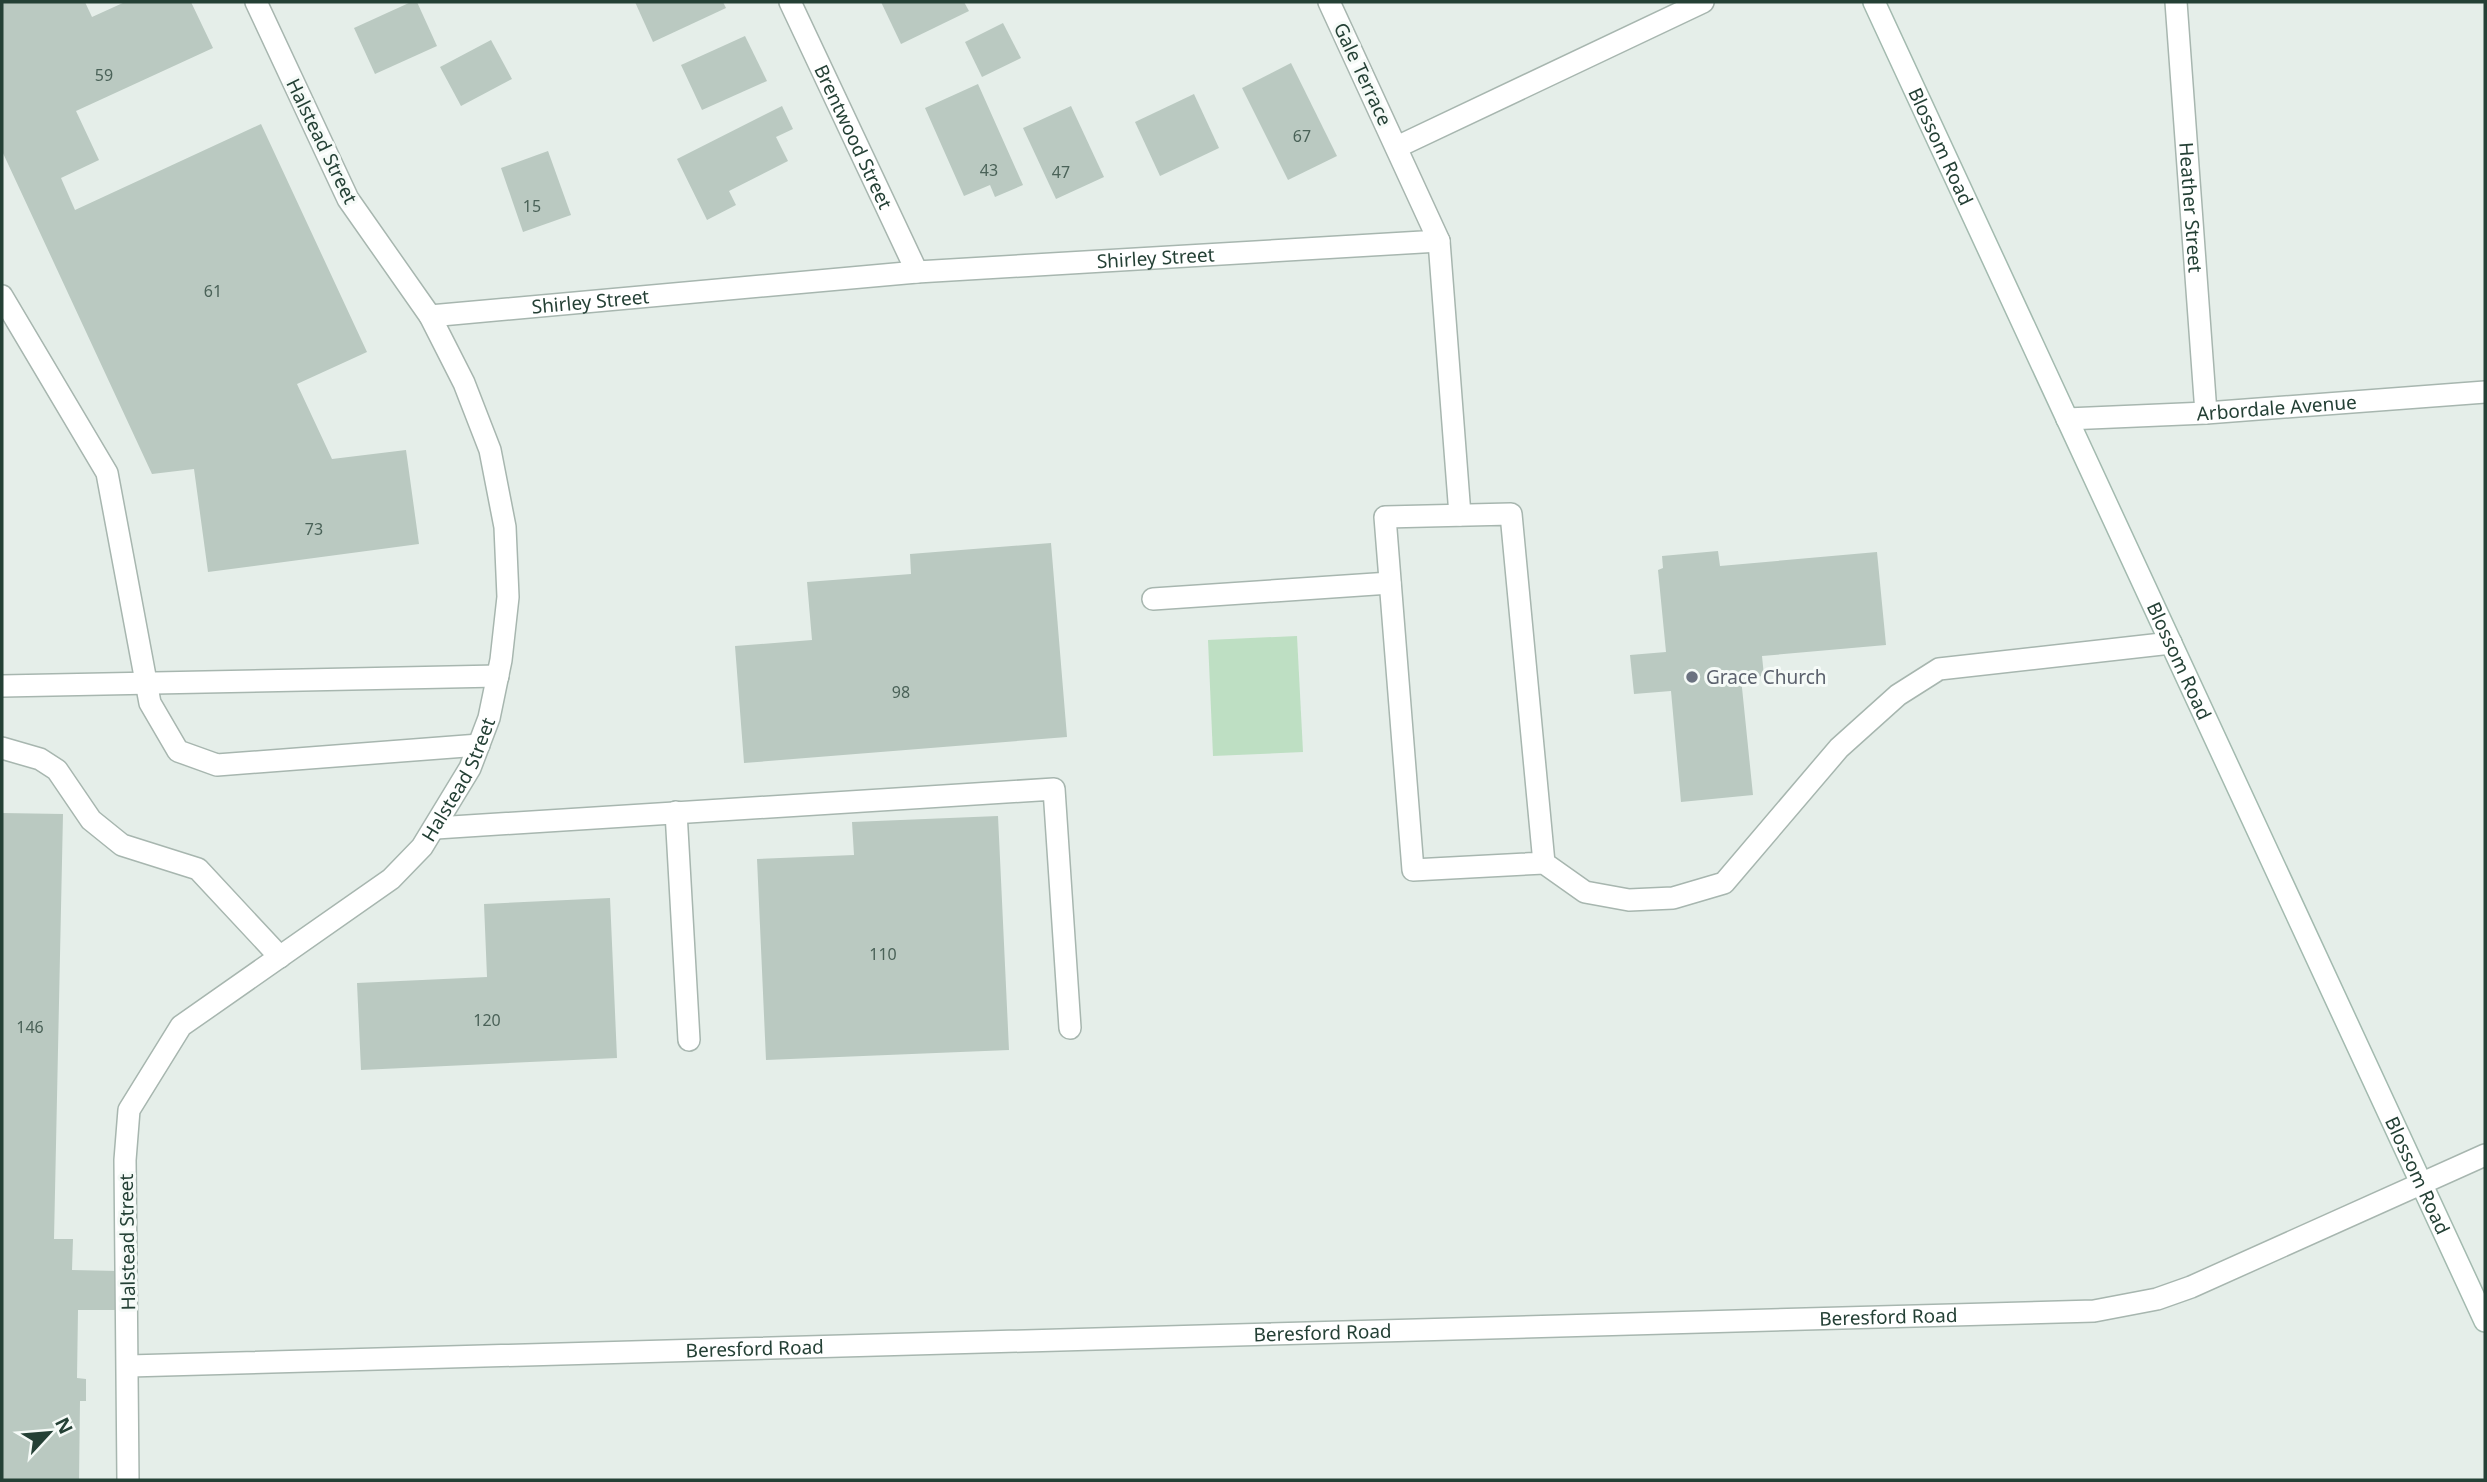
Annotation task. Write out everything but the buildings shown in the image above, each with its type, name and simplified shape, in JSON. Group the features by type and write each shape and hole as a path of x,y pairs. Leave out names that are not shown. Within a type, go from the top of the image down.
{"street":[{"name":"Halstead Street","path":"128,1480 125,1160 129,1110 181,1026 391,879 422,847 470,768 479,745 498,676 508,597 505,527 490,450 464,383 430,316 348,199 256,2"},
{"name":"Brentwood Street","path":"790,2 917,272"},
{"name":"Gale Terrace","path":"1329,2 1397,146"},
{"path":"1460,515 1439,241 1397,146 1703,2"},
{"name":"Blossom Road","path":"1874,2 2485,1321"},
{"name":"Heather Street","path":"2176,2 2206,413"},
{"name":"Shirley Street","path":"430,316 917,272 1439,241"},
{"path":"2,296 107,473 150,703 167,737 178,751 204,763 217,765 479,745"},
{"name":"Arbordale Avenue","path":"2067,419 2206,413 2485,392"},
{"path":"1544,863 1511,514 1385,517 1413,870 1544,863 1585,892 1629,900 1673,898 1724,883 1839,748 1898,695 1939,669 2171,643"},
{"path":"1153,599 1391,583"},
{"path":"2,686 498,676"},
{"path":"2,748 40,759 57,770 91,820 122,845 198,869 279,957"},
{"path":"436,828 1054,789 1070,1028"},
{"path":"676,812 689,1040"},
{"name":"Beresford Road","path":"129,1366 2094,1311 2157,1298 2191,1287 2485,1155"}],"green space":[{"path":"1297,636 1303,752 1213,756 1208,640"}],"place":[{"name":"Grace Church","path":"1692,677"}]}
